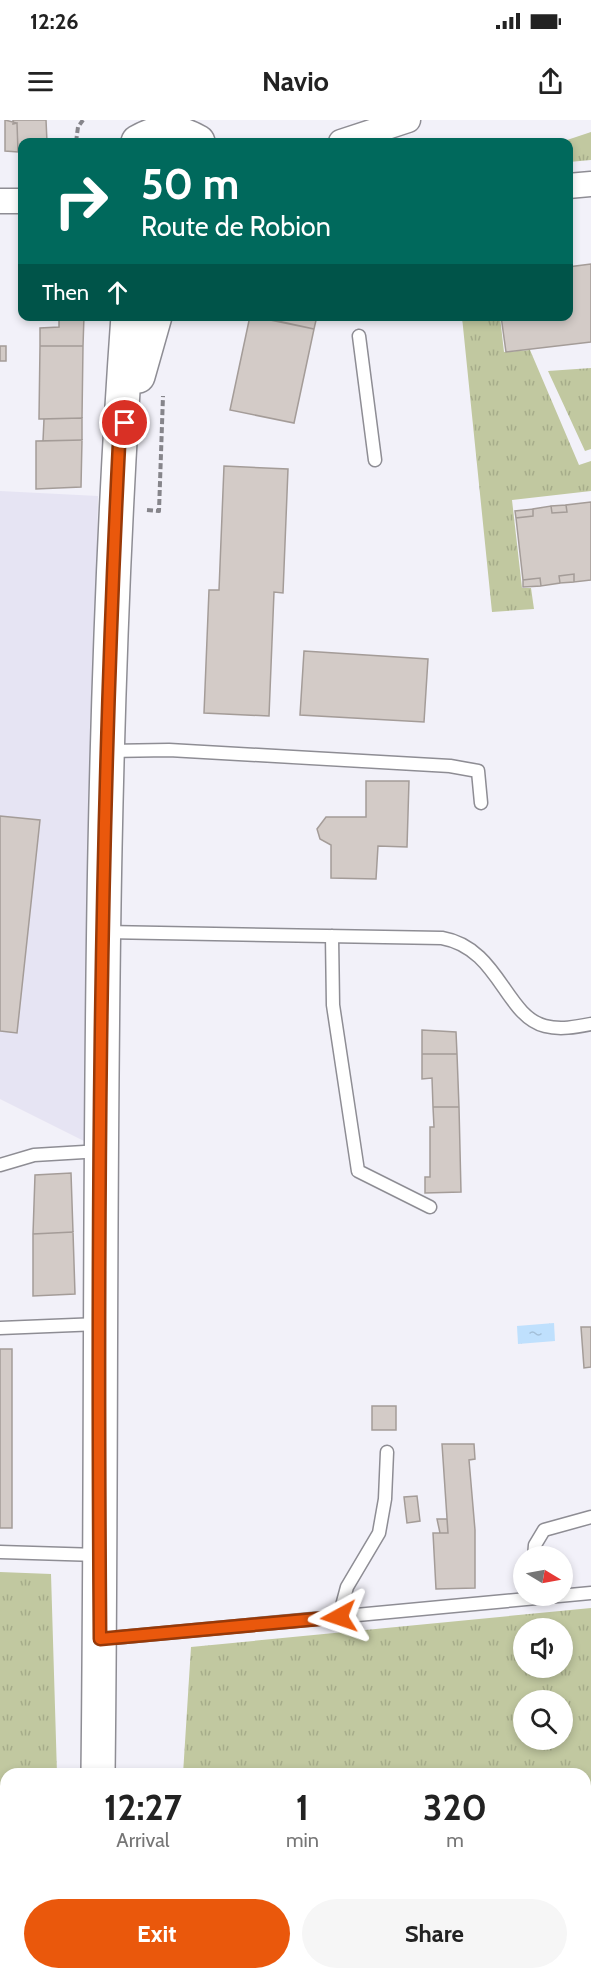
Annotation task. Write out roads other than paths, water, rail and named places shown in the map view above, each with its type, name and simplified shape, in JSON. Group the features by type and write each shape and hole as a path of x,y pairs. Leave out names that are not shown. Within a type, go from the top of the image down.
{"main road":[{"path":"136,138 137,120"},
{"path":"144,138 169,132 190,133"},
{"path":"98,1768 107,751 119,444 128,321"},
{"path":"119,444 154,321"}],"street":[{"path":"353,138 408,120"},
{"path":"573,186 591,184"},
{"path":"0,201 18,201"}],"lane":[{"path":"359,336 375,460"},
{"path":"107,751 169,750 450,766 478,771 481,803"},
{"path":"104,932 442,938 459,941 478,954 529,1019 544,1026 564,1028 591,1024"},
{"path":"332,936 333,1005 358,1171 430,1207"},
{"path":"0,1165 34,1155 102,1151"},
{"path":"0,1328 101,1324"},
{"path":"339,1617 347,1587 379,1533 385,1499 387,1452"},
{"path":"536,1546 544,1530 591,1516"},
{"path":"0,1552 100,1555"},
{"path":"573,1594 591,1593"},
{"path":"100,1639 513,1599"}],"water":[{"path":"554,1323 555,1341 518,1344 517,1326"}]}
